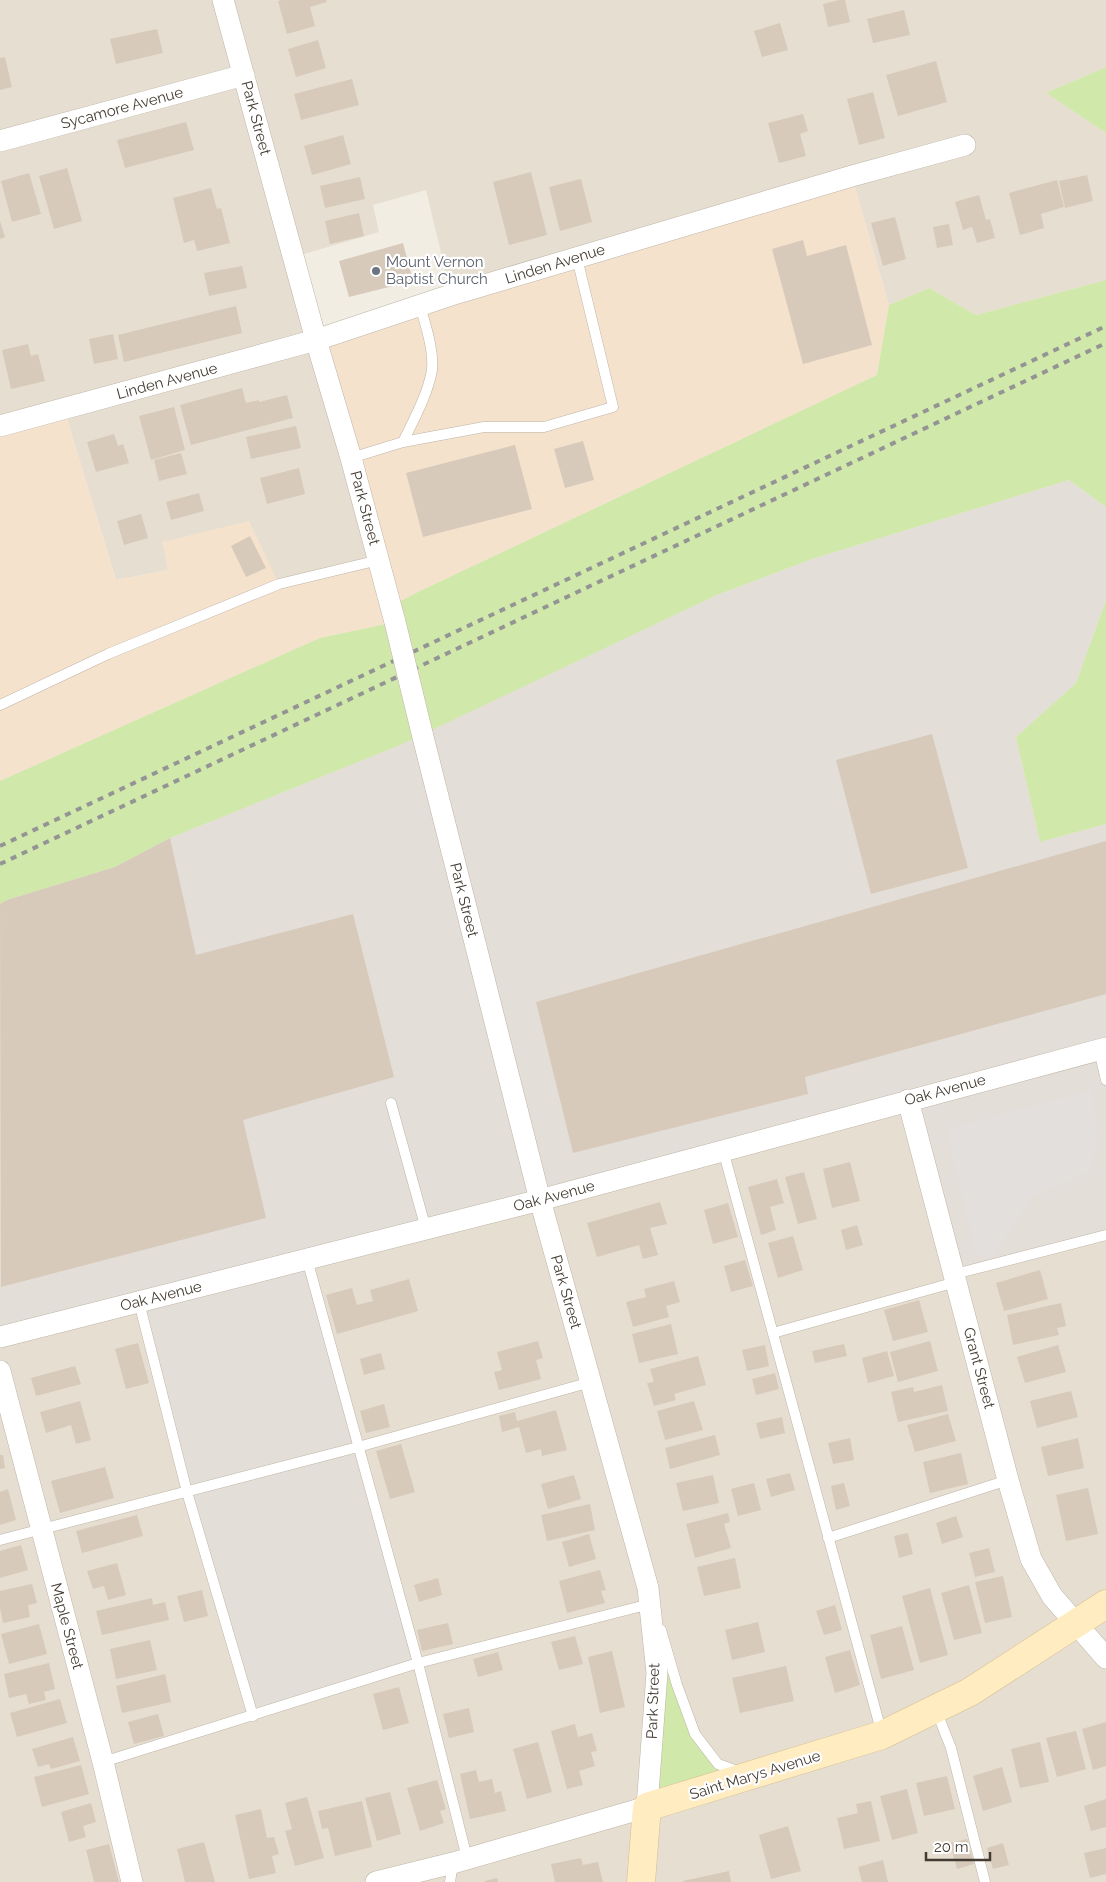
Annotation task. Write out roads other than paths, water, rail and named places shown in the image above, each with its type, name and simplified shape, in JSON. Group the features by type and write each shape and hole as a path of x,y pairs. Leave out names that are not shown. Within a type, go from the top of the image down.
{"main road":[{"name":"Saint Marys Avenue","path":"647,1807 882,1736 970,1692 1106,1604"},
{"path":"641,1882 647,1807"}],"street":[{"name":"Park Street","path":"223,0 316,340 379,560 540,1200 649,1596 657,1673 647,1807"},
{"name":"Sycamore Avenue","path":"0,141 244,75"},
{"name":"Linden Avenue","path":"0,426 316,340 420,305 852,176 965,145"},
{"name":"Oak Avenue","path":"0,1337 540,1200 1102,1049"},
{"name":"Grant Street","path":"908,1100 1008,1480 1031,1558 1052,1596 1106,1658"},
{"name":"Maple Street","path":"0,1371 103,1762 132,1882"},
{"name":"Saint Marys Avenue","path":"376,1882 457,1868 647,1807"}],"lane":[{"path":"351,458 402,442 484,427 544,427 613,407 577,258"},
{"path":"402,442 420,409 432,369 429,336 420,305"},
{"path":"0,705 108,654 279,584 379,560"},
{"path":"1102,1049 1106,1080"},
{"path":"391,1103 426,1229"},
{"path":"723,1150 882,1736"},
{"path":"773,1333 1106,1235"},
{"path":"306,1259 418,1663 457,1868"},
{"path":"139,1302 187,1492 253,1716"},
{"path":"0,1540 40,1528 358,1447 591,1382"},
{"path":"828,1538 1008,1480"},
{"path":"103,1762 418,1663 649,1596 695,1734 718,1764 752,1776"},
{"path":"936,1709 951,1748 985,1882"}],"railway":[{"path":"0,846 1106,326"},
{"path":"0,864 1106,343"}],"place":[{"name":"Mount Vernon Baptist Church","path":"376,271"}]}
